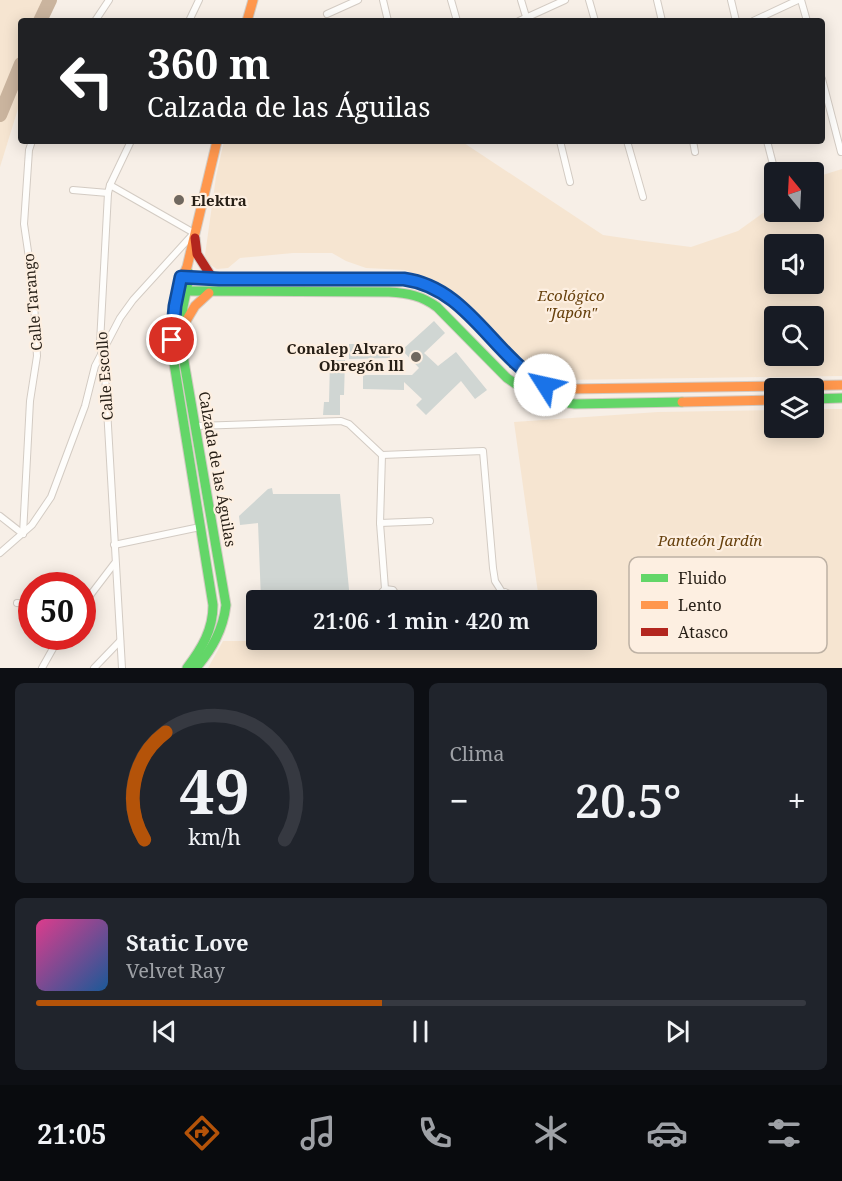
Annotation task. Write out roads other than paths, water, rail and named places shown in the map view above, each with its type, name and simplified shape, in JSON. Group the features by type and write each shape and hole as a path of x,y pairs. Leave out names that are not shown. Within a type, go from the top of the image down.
{"main road":[{"path":"248,18 253,0"},
{"name":"Calzada de las Águilas","path":"187,668 208,638 214,615 174,365 172,329 216,144"},
{"path":"194,233 197,254 213,279"},
{"path":"185,277 390,279 411,280 426,284 459,304 530,376 545,385 568,389 842,385"},
{"path":"226,279 226,293"},
{"path":"182,292 389,292 410,294 422,298 446,314 499,370 520,387 542,399 567,404 764,400"},
{"name":"Calzada de las Águilas","path":"182,292 182,350 225,604 221,631 196,668"},
{"path":"182,328 195,306 209,293"},
{"path":"824,399 842,398"}],"street":[{"path":"97,18 109,0"},
{"path":"190,18 199,0"},
{"path":"327,14 358,0"},
{"path":"382,0 387,18"},
{"path":"451,0 456,18"},
{"path":"522,0 524,18"},
{"path":"528,18 565,0"},
{"path":"590,0 594,18"},
{"path":"657,0 661,18"},
{"path":"731,0 735,18"},
{"path":"760,18 800,0 806,18"},
{"path":"825,91 841,152"},
{"name":"Calle Tarango","path":"22,534 30,401 37,356 33,285 24,224 31,144"},
{"name":"Calle Escollo","path":"122,668 114,563 105,374 100,325 108,193 130,144"},
{"path":"561,144 570,182"},
{"path":"628,144 643,198"},
{"path":"694,144 695,152"},
{"path":"768,144 772,162"},
{"path":"0,553 41,514 51,496 85,406 95,366 120,318 133,300 194,233 110,185"},
{"path":"73,190 108,193"},
{"path":"196,426 341,421 349,424 381,455 381,523 385,589 393,590"},
{"path":"381,455 483,451 493,568 497,590"},
{"path":"0,516 22,534"},
{"path":"381,523 430,521"},
{"path":"114,545 200,527"},
{"path":"96,587 114,563"},
{"path":"94,668 120,641"},
{"path":"42,668 53,650"}],"waterway":[{"path":"41,18 50,0"},
{"path":"0,115 18,71"}],"place":[{"name":"Elektra","path":"179,200"},
{"name":"Conalep Alvaro Obregón lll","path":"416,357"}],"park label":[{"name":"Ecológico \"Japón\"","path":"571,304"},
{"name":"Panteón Jardín","path":"710,540"}]}
